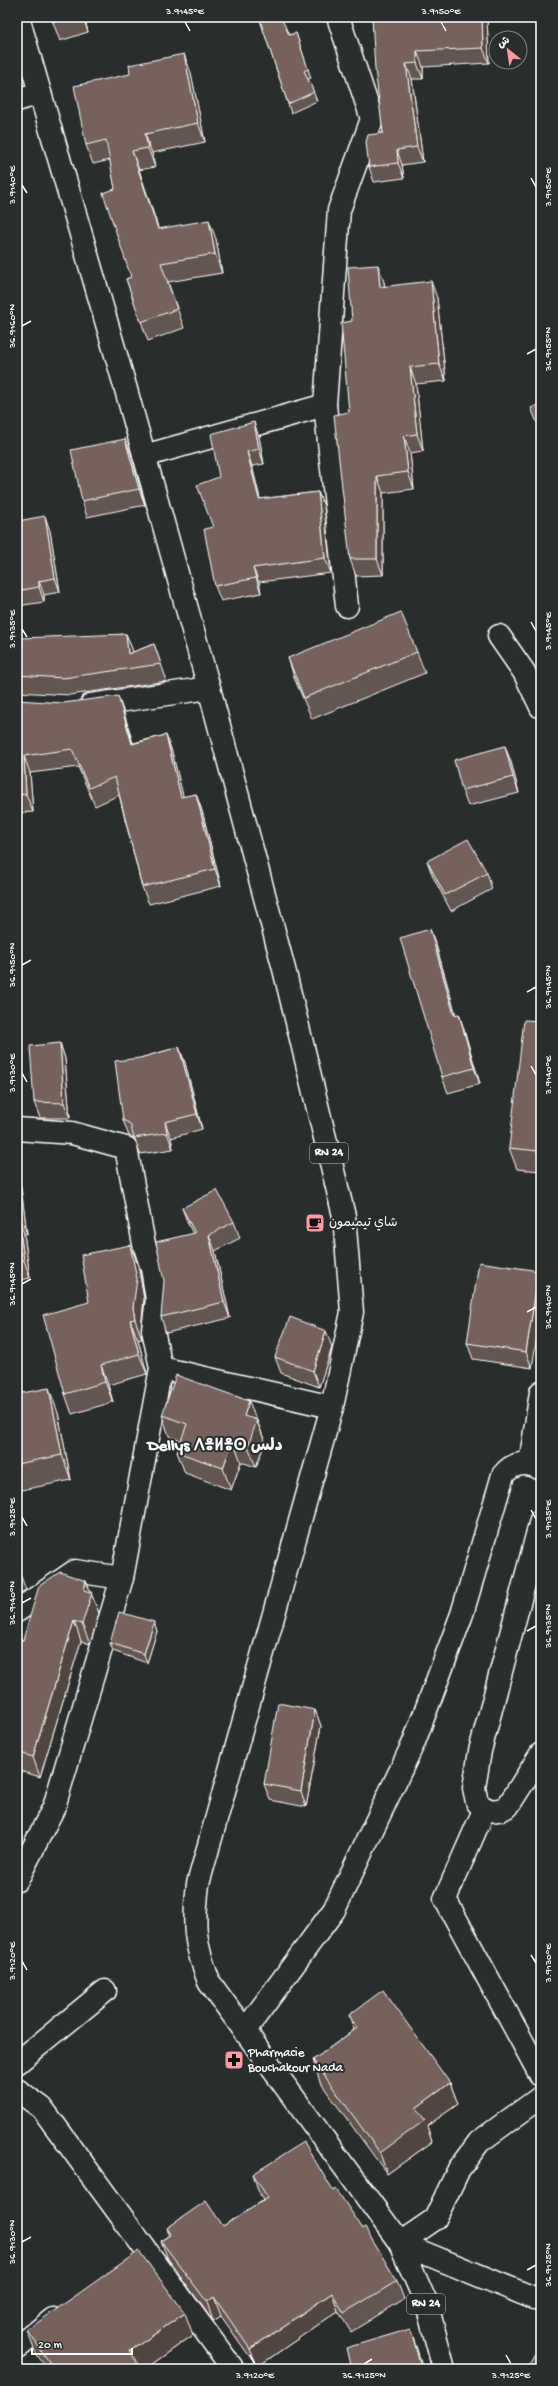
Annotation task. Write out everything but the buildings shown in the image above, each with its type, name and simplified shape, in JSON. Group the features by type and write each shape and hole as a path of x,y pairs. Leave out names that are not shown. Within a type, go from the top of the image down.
{"street":[{"name":"RN 24","path":"18,17 209,688 284,969 344,1216 352,1312 332,1407 198,1884 194,1917 197,1951 209,1982 244,2032 400,2243 426,2305 444,2369"},
{"path":"338,17 372,119 339,210 325,405 347,606"},
{"path":"17,100 40,93"},
{"path":"144,456 325,405"},
{"path":"499,636 524,672 541,707"},
{"path":"70,708 209,688"},
{"path":"17,1129 72,1133 126,1148 144,1244 152,1268 157,1299 153,1330 161,1368 122,1578 54,1807 17,1880"},
{"path":"161,1368 332,1407"},
{"path":"244,2032 334,1910 414,1742 462,1614 503,1475 512,1466 535,1467 541,1392"},
{"path":"541,1520 480,1751 474,1792 477,1802 484,1808 499,1810 508,1806 541,1754"},
{"path":"17,1611 75,1571 122,1578"},
{"path":"484,1808 445,1899 541,2076"},
{"path":"17,2063 105,1992"},
{"path":"17,2090 42,2108 234,2369"},
{"path":"400,2243 435,2219 459,2169 479,2142 541,2097"},
{"path":"400,2243 541,2300"},
{"path":"126,2262 144,2247"},
{"path":"17,2348 71,2305"}],"place":[{"name":"شاي تيميمون","path":"315,1223"},
{"name":"Pharmacie Bouchakour Nada","path":"234,2060"}],"district":[{"name":"Dellys ⴷⴻⵍⴻⵙ دلس","path":"215,1447"}]}
